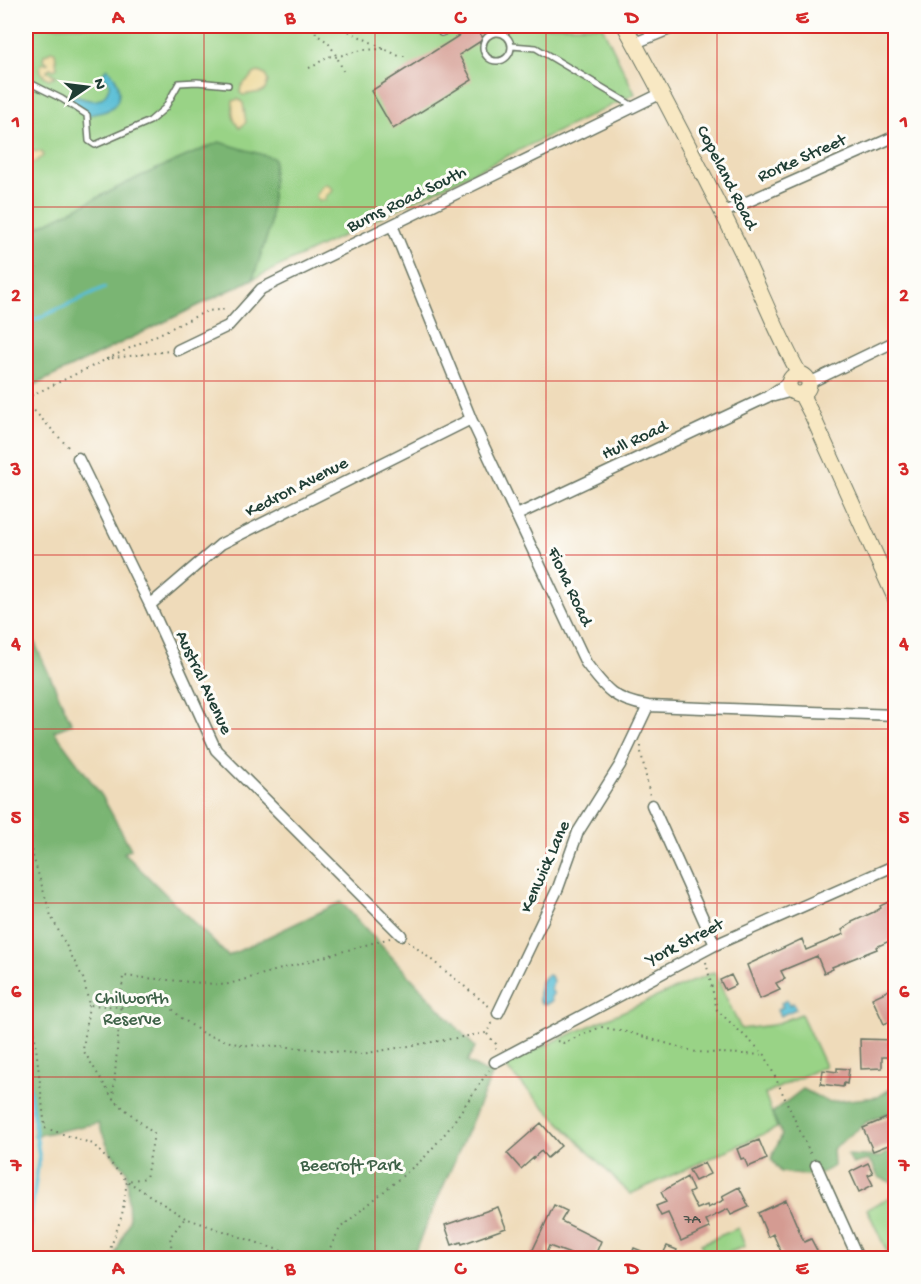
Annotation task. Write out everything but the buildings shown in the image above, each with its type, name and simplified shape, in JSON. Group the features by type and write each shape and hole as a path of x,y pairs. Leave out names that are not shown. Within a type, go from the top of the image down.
{"main road":[{"name":"Copeland Road","path":"625,26 662,93 762,295 812,415 896,600"}],"street":[{"path":"635,43 676,26"},
{"name":"Burns Road South","path":"178,350 228,326 261,289 662,93"},
{"name":"Rorke Street","path":"722,213 896,136"},
{"name":"Fiona Road","path":"392,225 471,419 586,663 611,693 628,702 648,706 896,715"},
{"name":"Hull Road","path":"517,515 767,397 896,341"},
{"name":"Kedron Avenue","path":"150,605 221,544 471,419"},
{"name":"Austral Avenue","path":"78,458 150,605 216,750 401,935"},
{"name":"Kenwick Lane","path":"498,1013 558,888 578,832 620,765 648,706"},
{"path":"652,805 715,945"},
{"name":"York Street","path":"495,1062 715,945 896,866"},
{"path":"816,1165 858,1258"}],"lane":[{"path":"441,33 454,29 456,26"},
{"path":"488,26 490,35"},
{"path":"499,32 508,37 512,46 510,55 502,61 493,61 484,51 484,42 490,35 499,32"},
{"path":"512,46 536,48 634,106"},
{"path":"26,81 62,99 87,115 89,141 95,145 150,121 165,108 178,83 228,85"}],"path":[{"path":"314,26 319,38 328,42 343,71"},
{"path":"338,26 399,56 408,56"},
{"path":"309,68 328,56 335,57 362,50 384,49"},
{"path":"26,398 207,312 245,307"},
{"path":"104,360 178,350"},
{"path":"26,402 78,458"},
{"path":"642,741 641,752 652,805"},
{"path":"26,833 51,916 84,980 89,1005 83,1050 113,1099 154,1134 146,1179 128,1181"},
{"path":"113,1099 123,976 225,985 401,935 498,1013"},
{"path":"703,951 717,1010 765,1055 816,1165"},
{"path":"26,992 31,1002 45,1128 93,1144 128,1181 185,1218 302,1258"},
{"path":"89,1005 122,1007 159,995 180,1017 204,1034 222,1040 240,1045 279,1046 362,1054 486,1033 496,1044 495,1062 448,1130 424,1158 340,1228 325,1258"},
{"path":"544,1036 563,1043 600,1027 631,1033 696,1052 765,1055"},
{"path":"107,1258 122,1215 128,1181"},
{"path":"173,1258 170,1237 185,1218"}],"green space":[{"path":"26,26 602,26 635,94 26,389"},
{"path":"219,142 274,158 270,227 253,279 26,389 26,233 141,176"},
{"name":"Chilworth Reserve","path":"26,624 72,724 54,731 102,796 131,849 124,853 228,956 341,902 475,1047 467,1062 492,1075 412,1258 114,1258 129,1221 127,1171 111,1153 98,1123 34,1136 26,1033"},
{"path":"714,972 741,1029 773,1025 801,1014 825,1066 765,1094 777,1128 630,1194 502,1064"},
{"path":"895,1086 895,1125 888,1113 867,1122 833,1149 834,1166 828,1170 809,1175 781,1172 771,1159 782,1135 772,1113 803,1089 828,1102 878,1097"},
{"path":"895,1147 895,1182 893,1183 878,1177 868,1160 853,1164 847,1155 880,1157"},
{"path":"895,1195 895,1258 890,1258 867,1209"},
{"path":"738,1228 745,1246 716,1258 707,1258 701,1244"}],"sand":[{"path":"51,51 55,52 57,68 54,70 50,68 47,71 56,76 49,79 42,73 40,67 41,64 48,63 43,59 44,55"},
{"path":"259,72 265,75 268,81 265,90 243,95 240,93 241,86"},
{"path":"238,99 243,103 246,122 240,128 235,122 233,112 233,101"},
{"path":"31,151 42,152 43,156 34,163 26,160 26,154"},
{"path":"326,184 333,189 325,200 321,201 316,195"}],"water":[{"path":"107,68 115,78 119,89 114,106 104,112 89,115 69,101 73,95 91,100 104,96 110,84 103,77"},
{"path":"547,975 551,976 553,981 551,990 554,994 551,997 552,1001 545,1005 539,1001 539,990 542,980"},
{"path":"787,1000 789,1005 793,1003 796,1009 780,1016 777,1010 783,1007 781,1003"}],"waterway":[{"path":"26,324 104,288"},
{"path":"26,1066 39,1156 26,1254"}],"park label":[{"name":"Beecroft Park","path":"351,1166"}]}
